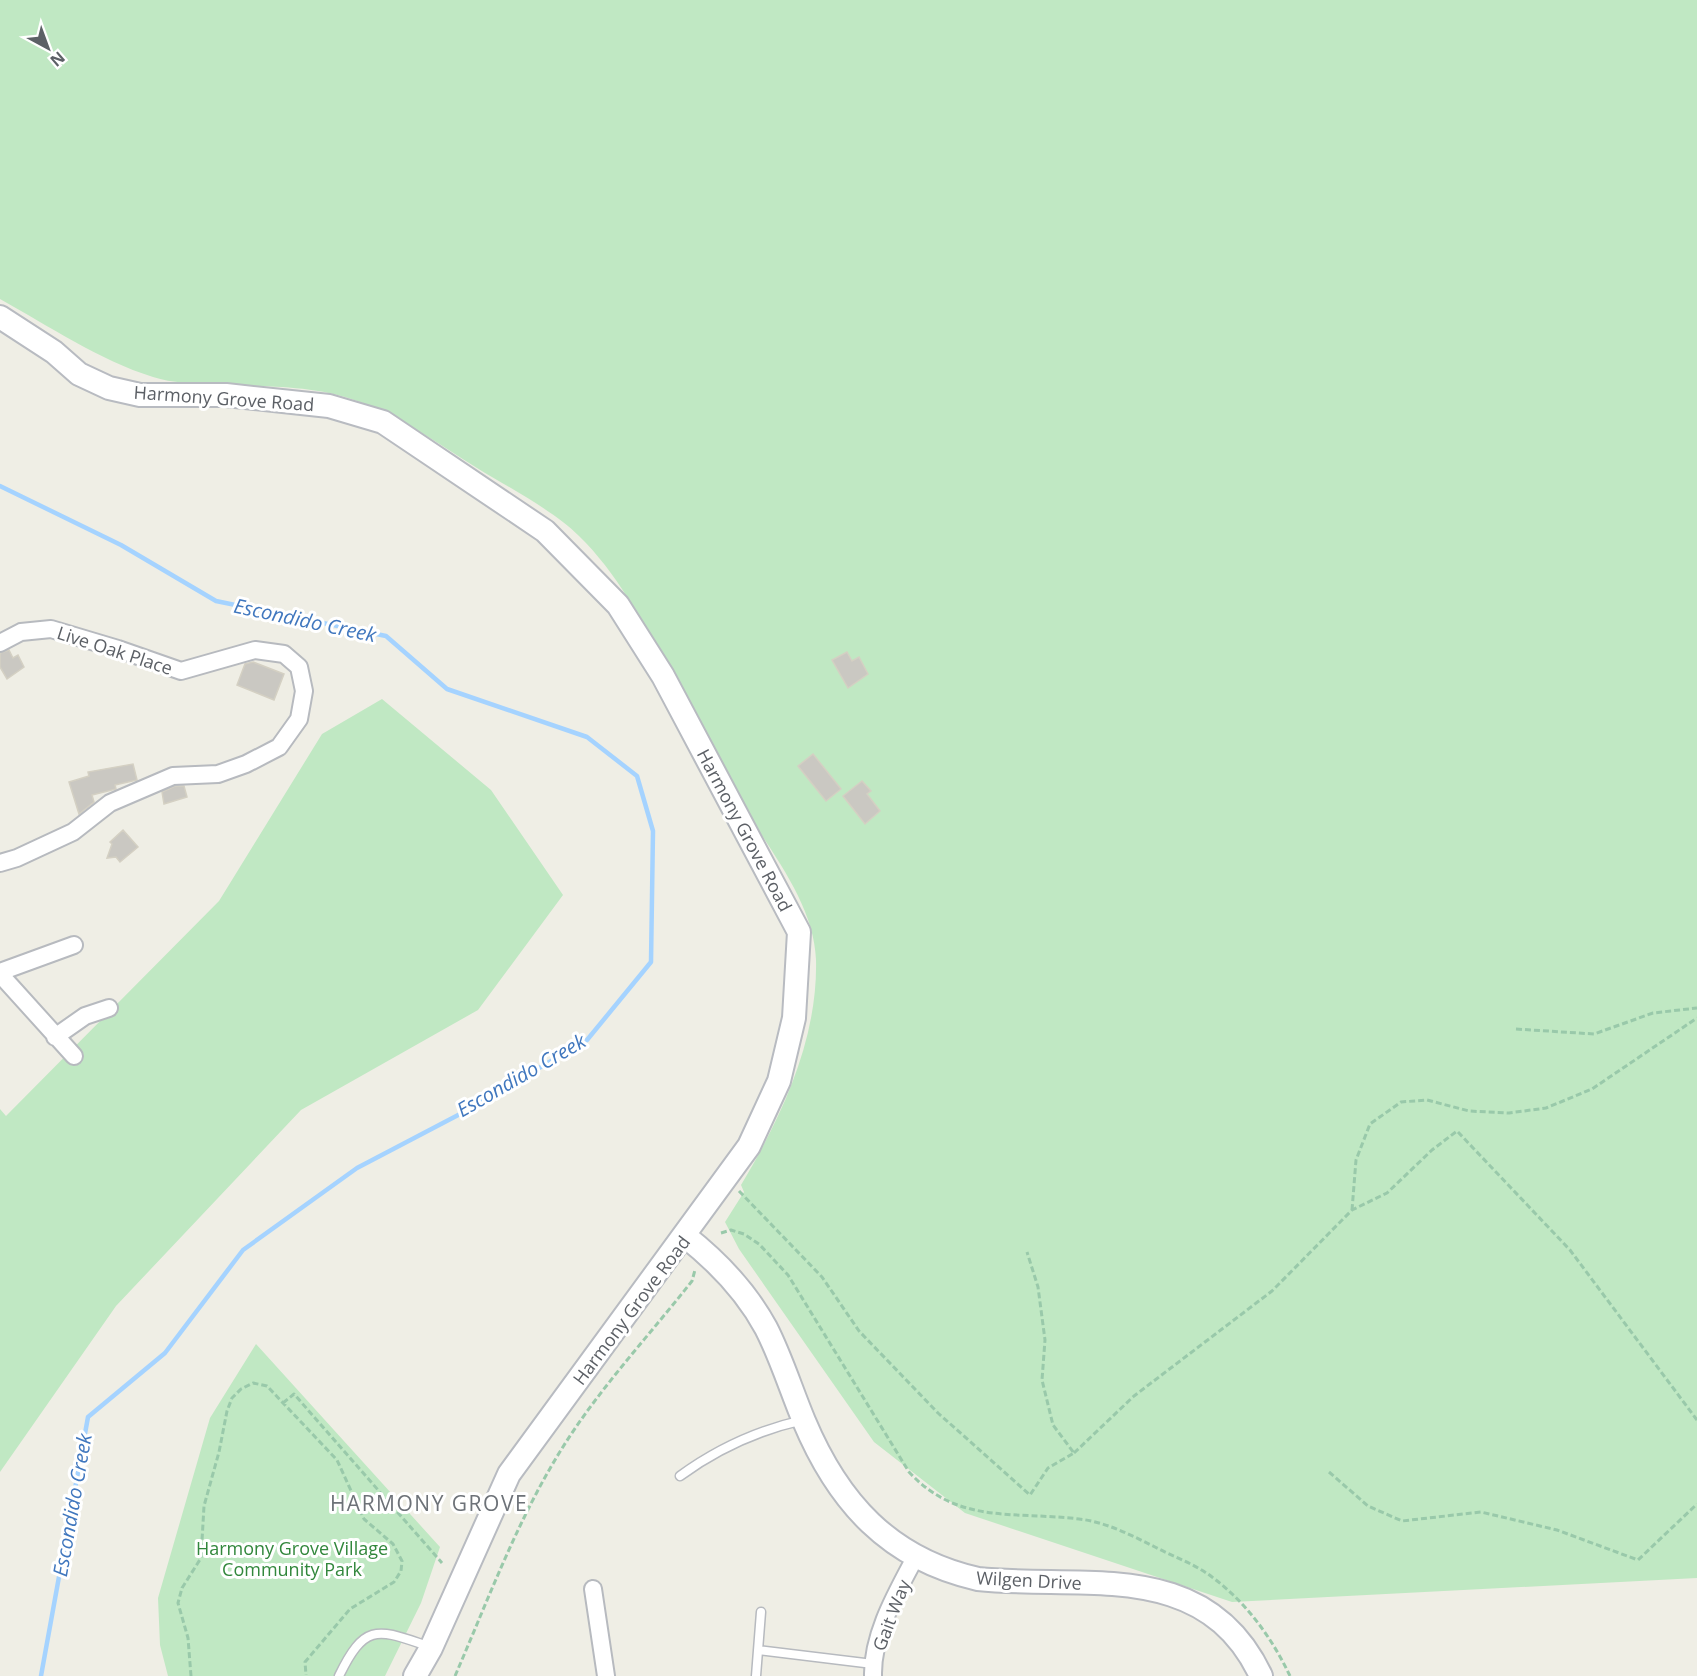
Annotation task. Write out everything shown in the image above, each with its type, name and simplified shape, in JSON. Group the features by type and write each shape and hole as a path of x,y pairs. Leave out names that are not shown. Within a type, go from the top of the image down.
{"main road":[{"name":"Harmony Grove Road","path":"0,316 54,352 79,375 109,388 140,395 226,395 329,406 383,422 544,531 618,605 663,676 799,932 794,1018 779,1081 749,1146 686,1236 509,1474 431,1647 415,1676"},
{"name":"Wilgen Drive","path":"686,1236 712,1257 732,1278 760,1320 832,1477 852,1505 875,1528 915,1556 957,1574 978,1579 1108,1584 1167,1592 1191,1601 1227,1628 1249,1653 1261,1676"}],"street":[{"name":"Live Oak Place","path":"0,643 21,632 51,629 181,671 255,650 284,654 299,667 304,691 299,719 279,747 246,764 218,774 174,776 110,803 73,832 17,858 0,862"},
{"path":"74,945 0,973 74,1056"},
{"path":"56,1037 85,1016 109,1008"},
{"name":"Gait Way","path":"873,1670 885,1620 915,1556"},
{"path":"593,1589 606,1676"}],"lane":[{"path":"680,1476 697,1463 769,1427 804,1420"},
{"path":"756,1676 761,1612"},
{"path":"339,1676 356,1645 373,1634 390,1633 431,1647"},
{"path":"758,1650 873,1670"}],"path":[{"path":"1516,1029 1594,1034 1653,1012 1697,1008"},
{"path":"1352,1210 1356,1160 1370,1124 1401,1102 1427,1100 1469,1111 1509,1113 1546,1108 1592,1089 1697,1018"},
{"path":"726,1179 822,1277 859,1331 930,1405 1030,1495 1048,1468 1074,1453 1134,1396 1272,1292 1352,1210 1388,1193 1432,1150 1457,1131 1570,1250 1697,1420"},
{"path":"721,1233 731,1230 744,1233 759,1244 788,1275 909,1472 922,1485 942,1498 977,1512 1079,1519 1104,1525 1131,1535 1200,1569 1219,1583 1264,1629 1290,1676"},
{"path":"1027,1252 1038,1287 1045,1340 1042,1380 1047,1402 1053,1425 1074,1453"},
{"path":"455,1676 511,1544 552,1466 579,1423 692,1281 695,1270"},
{"path":"191,1676 188,1638 179,1611 179,1595 201,1558 204,1506 219,1452 229,1403 241,1389 259,1383 267,1386 337,1460 364,1519 393,1544 402,1561 401,1571 394,1582 350,1609 327,1634 305,1662 306,1675"},
{"path":"283,1403 294,1394 442,1563"},
{"path":"1329,1472 1368,1506 1402,1521 1481,1512 1557,1530 1638,1560 1697,1504"}],"green space":[{"path":"0,0 1697,0 1697,1578 1232,1602 965,1513 874,1442 739,1249 725,1222 744,1192 741,1185 783,1105 804,1049 815,990 816,960 813,938 798,896 740,800 638,615 593,550 569,527 421,432 378,409 345,397 308,389 184,383 153,377 94,352 0,299"},
{"path":"382,699 491,790 563,895 478,1010 301,1110 116,1306 0,1472 0,1109 6,1116 219,901 322,734"},
{"name":"Harmony Grove Village Community Park","path":"256,1344 440,1547 421,1603 385,1676 168,1676 160,1645 158,1598 210,1418"}],"building":[{"path":"9,650 13,658 18,655 24,667 7,679 0,667 0,653"},
{"path":"847,652 852,661 859,657 868,674 848,688 832,660"},
{"path":"253,662 284,674 274,700 237,685 245,664"},
{"path":"813,754 841,789 826,801 798,766"},
{"path":"133,764 137,780 115,785 116,789 92,795 94,802 79,814 69,782 89,776 88,772"},
{"path":"862,781 871,791 867,794 880,811 865,824 843,796"},
{"path":"175,786 184,786 187,797 164,804 162,792"},
{"path":"123,830 138,847 120,862 116,857 107,858 112,844 110,842"}],"waterway":[{"name":"Escondido Creek","path":"0,486 121,545 216,601 386,636 447,689 587,737 637,776 653,831 651,962 587,1040 462,1113 357,1168 243,1250 165,1353 88,1417 41,1676"}],"district":[{"name":"HARMONY GROVE","path":"429,1503"}]}
